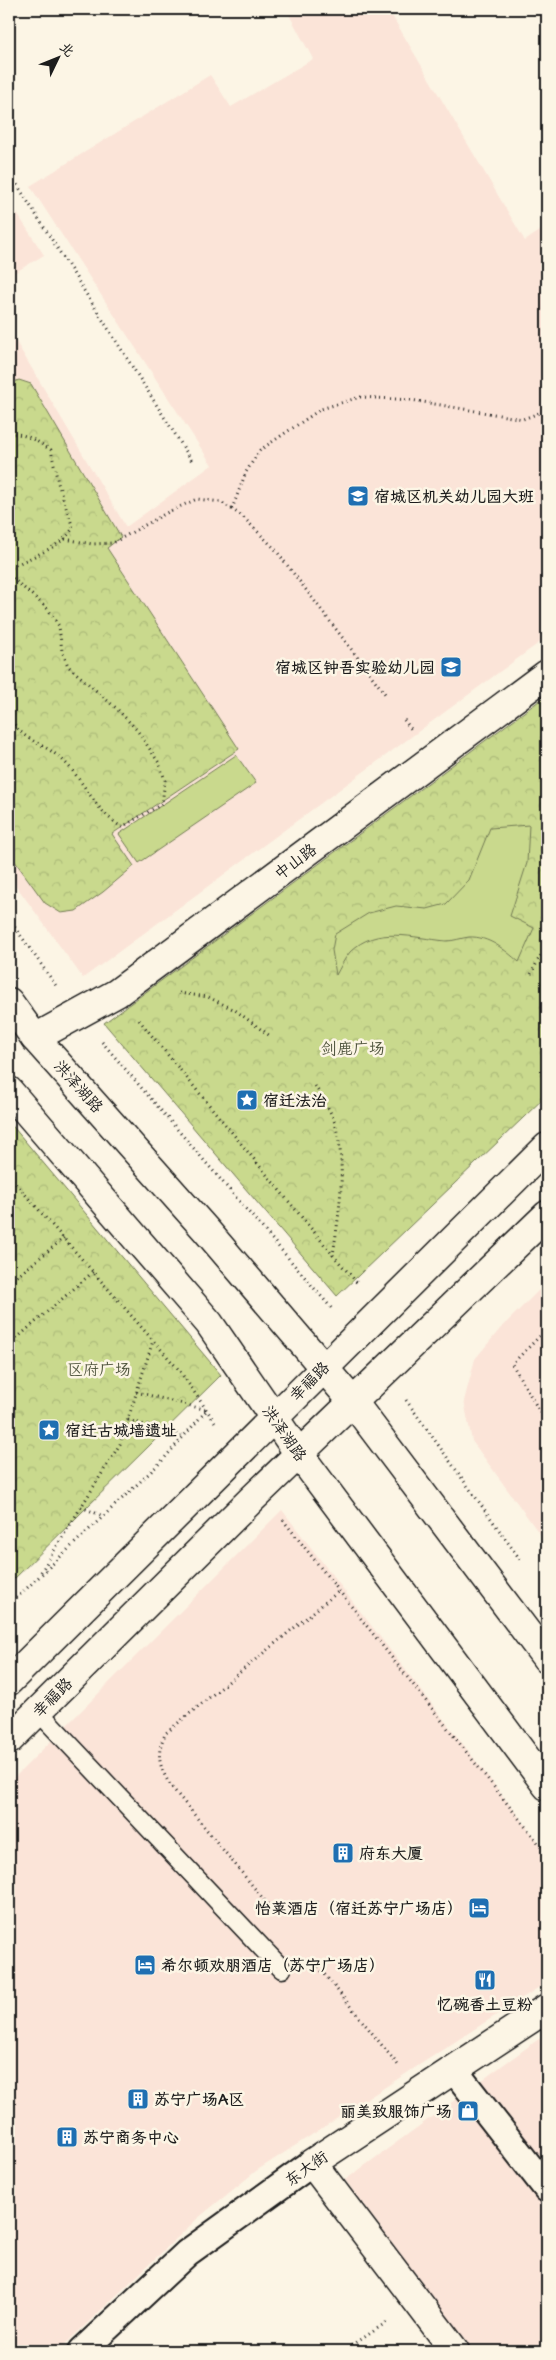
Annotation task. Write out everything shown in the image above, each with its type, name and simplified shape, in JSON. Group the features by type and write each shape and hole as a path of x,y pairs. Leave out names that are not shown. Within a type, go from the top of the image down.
{"main road":[{"name":"中山路","path":"35,1038 117,994 547,674"},
{"name":"洪泽湖路","path":"9,1002 35,1038 206,1230 353,1402 547,1659"},
{"name":"洪泽湖路","path":"9,1091 209,1323 298,1454 547,1786"},
{"name":"幸福路","path":"9,1681 380,1310 547,1147"},
{"name":"幸福路","path":"9,1740 298,1454 547,1215"},
{"name":"东大街","path":"312,2163 547,2008"},
{"path":"312,2163 456,2351"}],"street":[{"path":"454,2070 547,2189"},
{"name":"东大街","path":"82,2351 187,2253 312,2163"}],"lane":[{"path":"38,1711 282,1969"}],"path":[{"path":"9,172 192,461"},
{"path":"232,509 246,472 260,450 321,409 360,397 411,400 523,419 547,410"},
{"path":"9,434 17,433 38,441 50,450 58,483 73,528 66,539 45,552 25,559 9,569"},
{"path":"66,539 92,544 113,543 170,511 197,499 221,502 242,516 275,549 386,695"},
{"path":"9,575 48,609 59,626 62,651 68,666 116,708 142,736 159,763 164,780 162,804 122,827 112,821 73,771 58,756 43,746 29,741 15,727 9,715"},
{"path":"9,919 78,1015 355,1336"},
{"path":"531,974 547,943"},
{"path":"177,992 208,997 235,1010 270,1036"},
{"path":"117,994 332,1255 380,1310"},
{"path":"315,1086 337,1130 342,1176 340,1214 332,1255"},
{"path":"9,1283 64,1238"},
{"path":"9,1345 93,1272"},
{"path":"547,1329 512,1364 547,1424"},
{"path":"38,1575 120,1444 153,1340"},
{"path":"385,1371 528,1570"},
{"path":"9,1605 38,1575 161,1462 206,1410 136,1392"},
{"path":"128,1420 184,1436"},
{"path":"81,1507 103,1516"},
{"path":"276,1915 170,1785 163,1772 159,1746 166,1733 339,1590"},
{"path":"308,1954 420,2091"},
{"path":"344,2351 386,2322 393,2321"}],"shaded area":[{"name":"宿城区机关幼儿园大班","path":"286,9 388,9 525,241 547,226 547,637 83,978 9,876 9,330 126,527 212,465 30,186 210,75 231,107 313,59"},
{"path":"9,201 44,255 9,276"},
{"path":"547,1282 547,1544 472,1441 464,1401 475,1359 500,1329"},
{"path":"282,1510 547,1853 547,1982 256,2171 198,2218 58,2351 9,2351 9,1783"},
{"path":"547,2033 547,2351 473,2351 345,2180"}],"green space":[{"path":"19,380 31,384 121,537 107,548 239,749 112,834 134,866 103,892 76,911 61,913 45,903 9,853 9,384"},
{"name":"剑鹿广场","path":"547,695 547,1095 337,1296 104,1023"},
{"path":"236,755 256,783 139,863 119,834"},
{"path":"529,825 527,863 510,916 534,928 519,962 490,941 476,937 446,941 396,935 371,938 360,944 350,952 336,975 332,950 335,934 369,913 396,906 427,909 446,904 469,880 490,828"},
{"name":"区府广场","path":"9,1122 221,1375 9,1584"}],"place":[{"name":"宿城区机关幼儿园大班","path":"358,496"},
{"name":"宿城区钟吾实验幼儿园","path":"451,667"},
{"name":"宿迁法治","path":"247,1100"},
{"name":"宿迁古城墙遗址","path":"49,1430"},
{"name":"府东大厦","path":"343,1853"},
{"name":"怡莱酒店（宿迁苏宁广场店）","path":"479,1908"},
{"name":"希尔顿欢朋酒店（苏宁广场店）","path":"145,1965"},
{"name":"忆碗香土豆粉","path":"485,1980"},
{"name":"苏宁广场A区","path":"138,2099"},
{"name":"丽美致服饰广场","path":"468,2111"},
{"name":"苏宁商务中心","path":"67,2137"}]}
